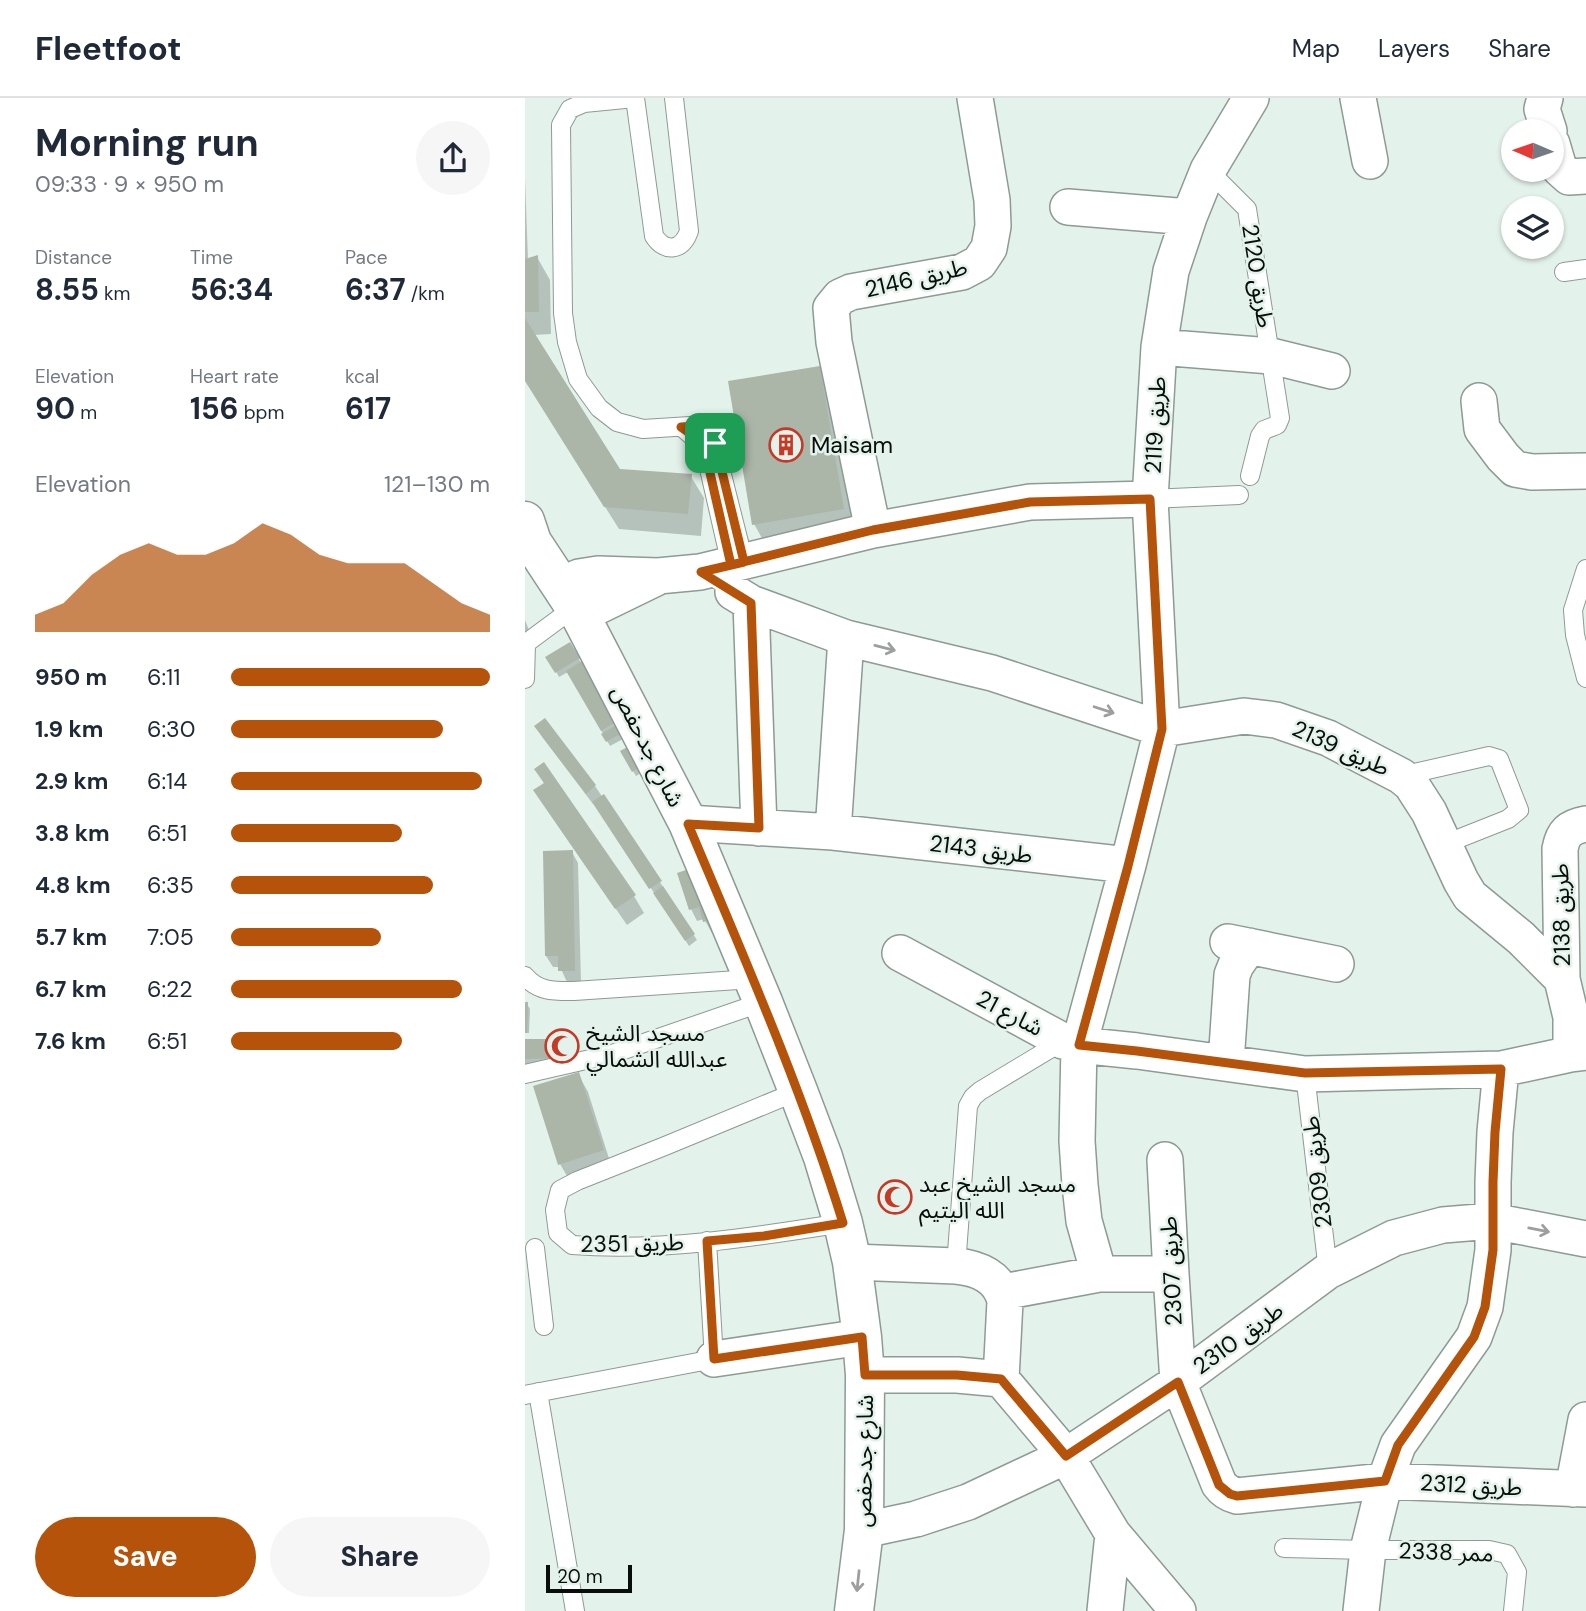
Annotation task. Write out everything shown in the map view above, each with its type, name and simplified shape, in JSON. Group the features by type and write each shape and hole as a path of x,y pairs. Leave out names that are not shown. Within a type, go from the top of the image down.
{"street":[{"name":"طريق 2146","path":"873,530 834,342 831,308 840,297 851,292 962,272 979,263 989,248 993,226 992,200 975,98"},
{"name":"طريق 2119","path":"1099,1274 1084,1221 1071,1043 1128,866 1162,729 1150,499 1159,347 1171,271 1189,217 1208,170 1251,98"},
{"path":"1358,98 1370,161"},
{"path":"1545,98 1542,109 1545,119"},
{"path":"1565,173 1569,177 1586,176"},
{"path":"1068,207 1189,217"},
{"name":"طريق 2120","path":"1159,347 1271,356 1332,370"},
{"path":"1479,401 1482,429 1515,469 1532,472 1586,471"},
{"path":"572,602 658,576 725,567 873,530 1030,502 1150,499"},
{"name":"شارع جدحفص","path":"528,534 572,602 688,824 798,1091 823,1157 843,1223 852,1262 865,1375 864,1530 854,1611"},
{"path":"725,567 751,603 759,828"},
{"name":"طريق 2139","path":"751,603 846,638 992,673 1162,729 1244,716 1276,720 1328,738 1401,776 1411,784 1429,812 1461,881 1471,896 1562,979"},
{"path":"833,832 846,638"},
{"name":"طريق 2143","path":"688,824 833,832 1128,866"},
{"name":"طريق 2138","path":"1562,979 1560,849 1562,837 1575,826 1586,824"},
{"path":"1226,1063 1232,975 1236,965 1237,944 1336,964"},
{"name":"شارع 21","path":"900,953 1071,1043 1305,1073 1501,1069 1578,1053"},
{"path":"1562,979 1578,1053"},
{"path":"1361,1611 1368,1550 1385,1481 1398,1445 1474,1337 1485,1307 1493,1250 1495,1132 1501,1069"},
{"name":"طريق 2307","path":"1165,1160 1178,1382"},
{"name":"طريق 2310","path":"864,1530 916,1519 968,1502 1066,1456 1178,1382 1328,1271 1394,1238 1443,1225 1492,1221 1586,1239"},
{"path":"852,1262 956,1266 988,1275 997,1282 1003,1292 1006,1310 1001,1379 1066,1456 1114,1534 1178,1611"},
{"path":"1003,1292 1099,1274 1171,1274"},
{"path":"714,1359 862,1337"},
{"path":"865,1375 957,1375 1001,1379"},
{"name":"طريق 2312","path":"1178,1382 1219,1485 1237,1496 1385,1481 1580,1489"},
{"path":"1580,1489 1586,1420"},
{"path":"1105,1611 1114,1534"}],"lane":[{"path":"674,98 689,231 686,239 674,247 665,247 658,243 654,236 635,98 584,103 571,110 561,125 563,313 578,379 599,408 617,422 643,429 681,427 691,434 705,451 725,567"},
{"name":"طريق 2120","path":"1208,170 1247,209 1280,418 1277,425 1264,430 1260,436 1250,476"},
{"path":"1564,272 1586,269"},
{"path":"1150,499 1239,495"},
{"path":"1586,569 1573,610 1575,635 1586,678"},
{"path":"525,680 526,644 572,602"},
{"path":"1401,776 1489,756 1499,759 1519,810 1508,819 1445,844"},
{"path":"525,976 531,984 548,991 758,991"},
{"path":"525,1074 612,1054 758,991"},
{"path":"956,1266 968,1105 980,1090 1071,1043"},
{"name":"طريق 2309","path":"1305,1073 1328,1271"},
{"name":"طريق 2351","path":"798,1091 560,1190 555,1210 558,1233 572,1245 622,1247 764,1236 843,1223"},
{"path":"575,1611 531,1394 714,1359 707,1241"},
{"path":"544,1326 530,1248 572,1245"},
{"path":"1284,1548 1368,1550"},
{"name":"ممر 2338","path":"1368,1550 1489,1550 1507,1554 1517,1572 1513,1611"}],"building":[{"path":"538,255 539,312 525,312 525,259"},
{"path":"525,318 620,469 692,474 688,514 604,507 525,381"},
{"name":"Maisam","path":"820,366 844,509 752,525 728,381"},
{"path":"570,642 580,658 555,673 545,657"},
{"path":"582,661 617,721 601,731 566,671"},
{"path":"545,718 596,785 586,794 534,726"},
{"path":"617,725 622,733 606,742 601,734"},
{"path":"633,744 645,764 632,772 620,751"},
{"path":"544,762 636,895 615,909 533,790 544,783 534,769"},
{"path":"604,794 662,881 649,889 592,802"},
{"path":"573,850 575,971 558,971 558,956 545,956 543,851"},
{"path":"701,865 718,918 703,922 699,907 689,910 677,873"},
{"path":"663,886 695,934 685,941 653,893"},
{"path":"525,1002 528,1002 527,1033 525,1033"},
{"path":"525,1039 562,1039 563,1058 525,1059"},
{"path":"579,1072 604,1150 558,1165 533,1086"}],"place":[{"name":"Maisam","path":"786,445"},
{"name":"مسجد الشيخ عبدالله الشمالي","path":"562,1046"},
{"name":"مسجد الشيخ عبد الله اليتيم","path":"895,1197"}],"route":[{"path":"715,443 706,432 698,428 681,427 699,442 705,451 731,565 808,546 873,530 1030,502 1150,499 1162,729 1079,1045 1305,1073 1501,1069 1495,1132 1493,1250 1485,1307 1474,1337 1398,1445 1385,1481 1237,1496 1230,1494 1219,1485 1178,1382 1066,1456 1001,1379 957,1375 865,1375 862,1337 714,1359 707,1241 764,1236 843,1223 823,1157 798,1091 688,824 759,828 751,603 701,572 744,562 732,518 715,443"}]}
